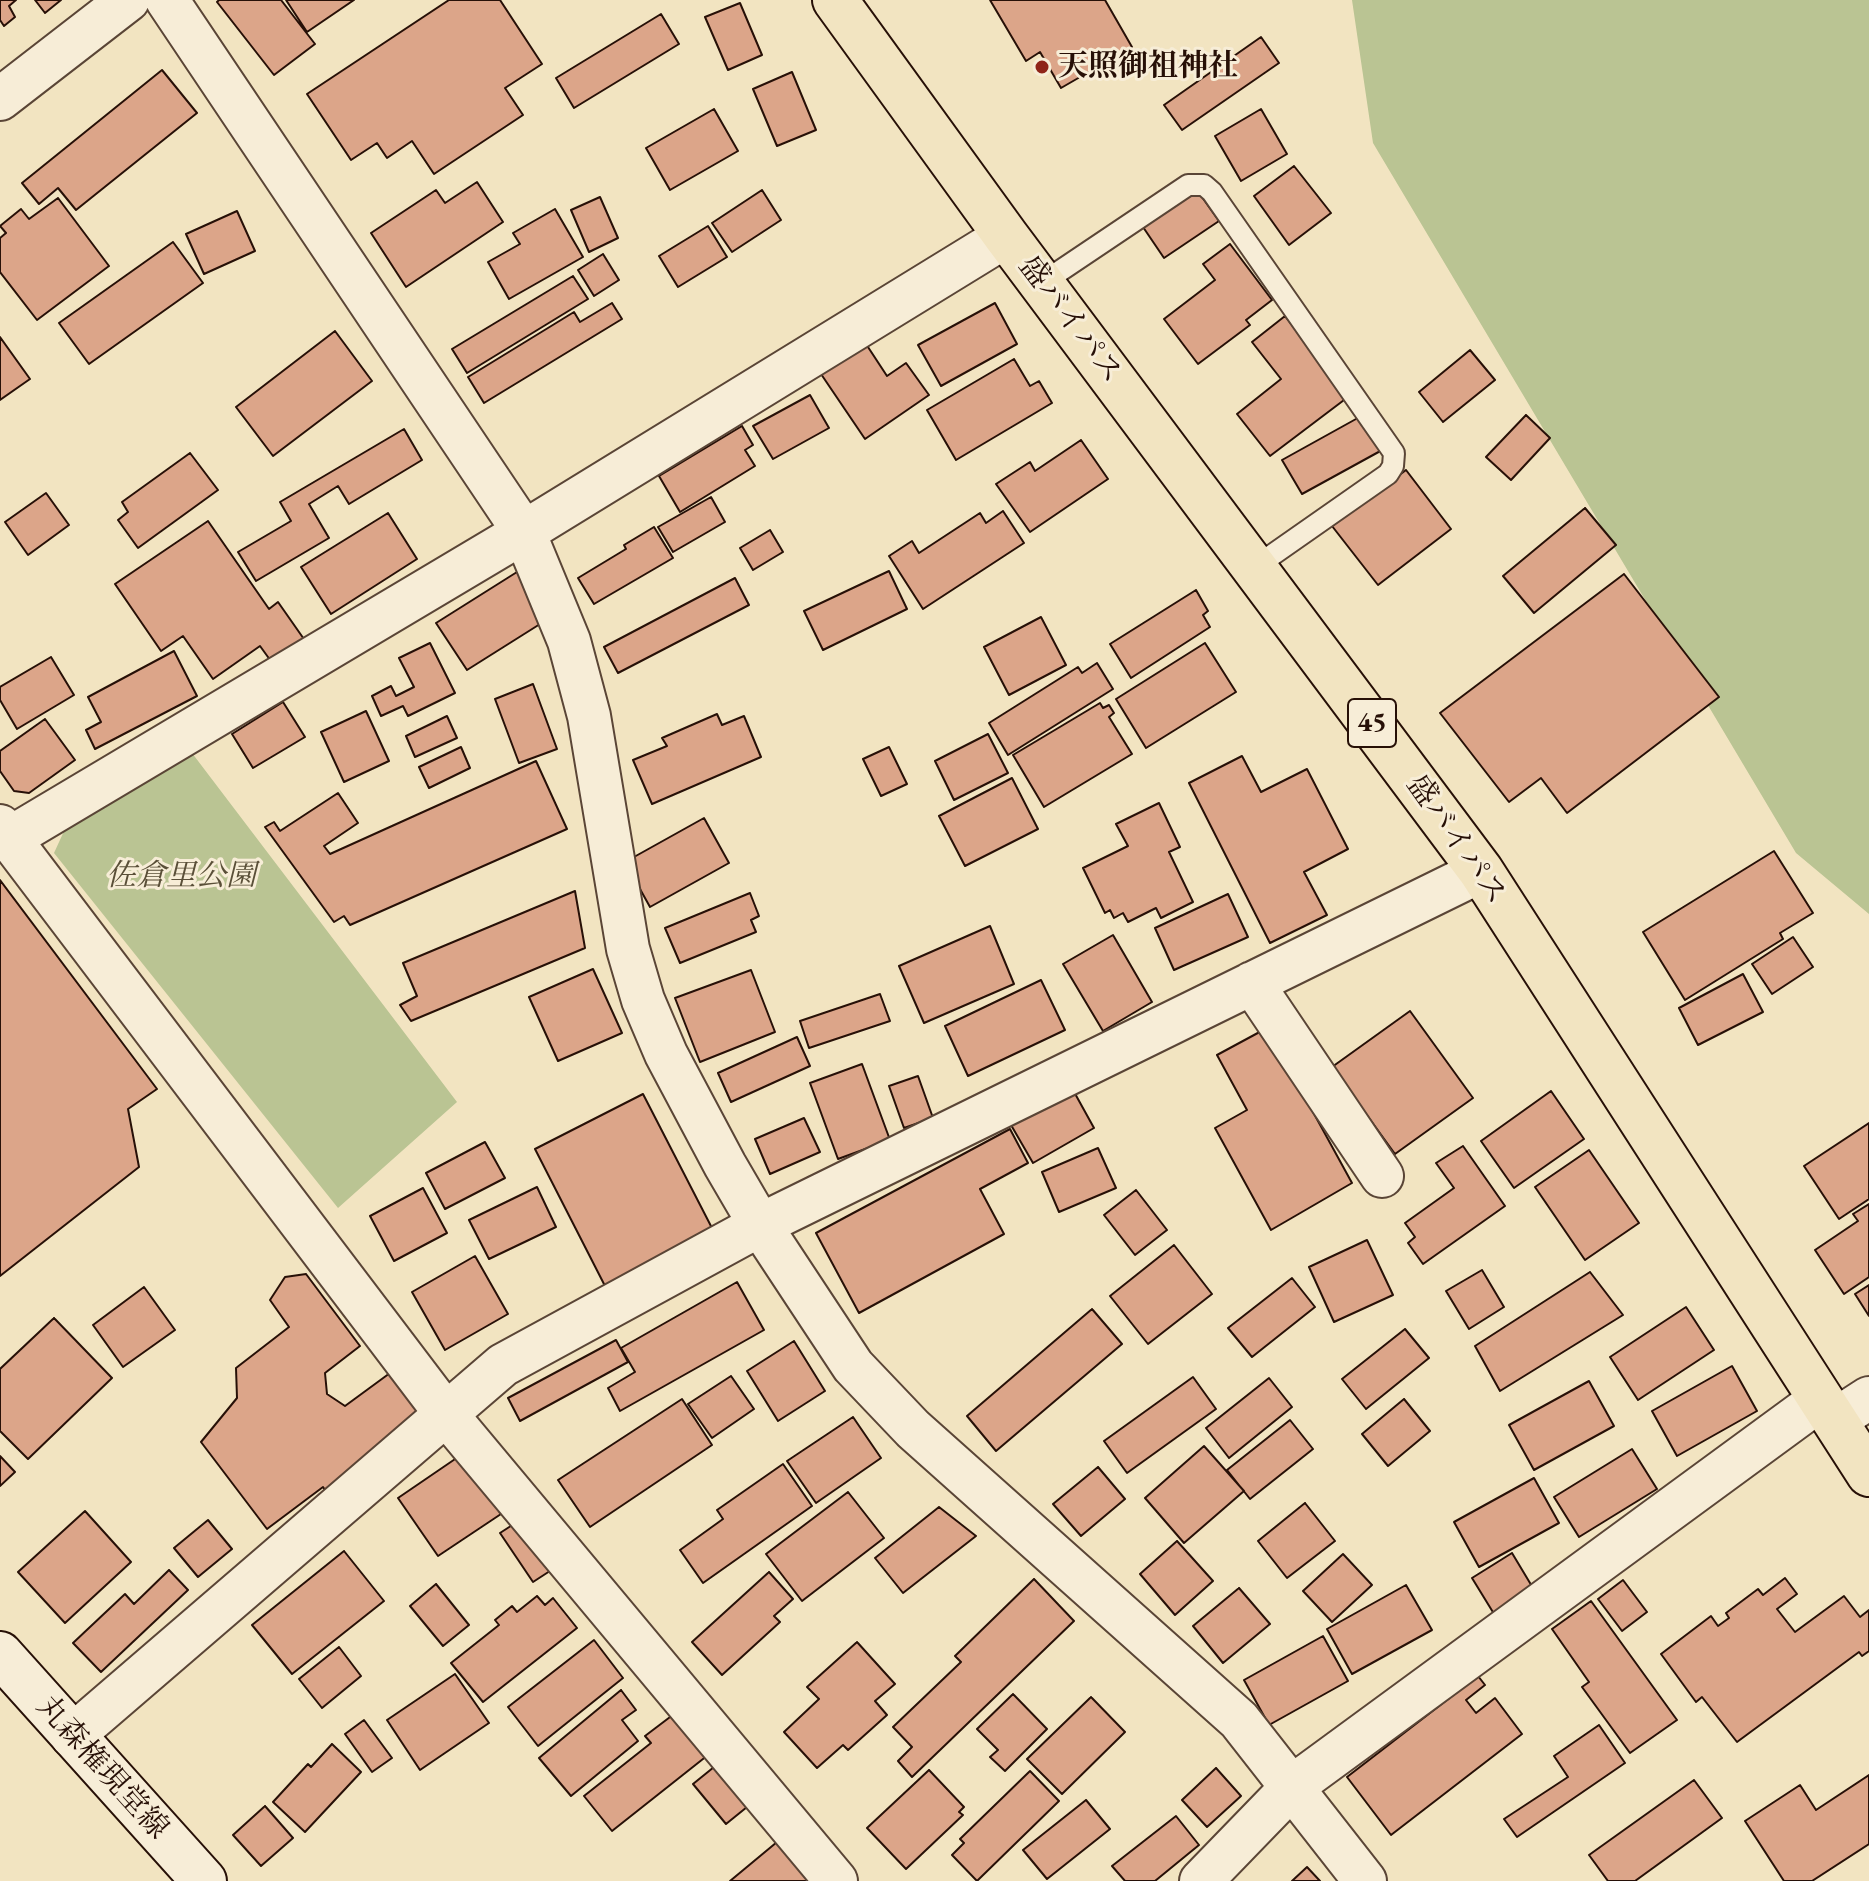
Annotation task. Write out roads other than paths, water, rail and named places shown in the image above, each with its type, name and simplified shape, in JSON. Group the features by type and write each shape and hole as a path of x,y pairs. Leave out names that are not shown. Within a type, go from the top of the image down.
{"highway":[{"name":"盛バイパス","path":"835,0 1006,236 1481,871 1841,1406 1869,1474"}],"main road":[{"name":"丸森権現堂線","path":"0,1654 204,1881"}],"street":[{"path":"0,99 128,0"},
{"path":"167,0 524,532 569,641 589,716 628,949 643,1000 666,1054 760,1225 853,1366 913,1429 1239,1720 1365,1881"},
{"path":"836,1881 446,1414 5,832 524,532 1006,236"},
{"path":"72,1736 503,1365 760,1225 1481,871"},
{"path":"1252,983 1382,1176"},
{"path":"1201,1881 1293,1786 1841,1406"}],"lane":[{"path":"1042,283 1188,185 1204,185 1212,192 1394,453 1393,466 1388,474 1255,567"}],"place":[{"name":"天照御祖神社","path":"1042,67"}],"park label":[{"name":"佐倉里公園","path":"181,877"}]}
